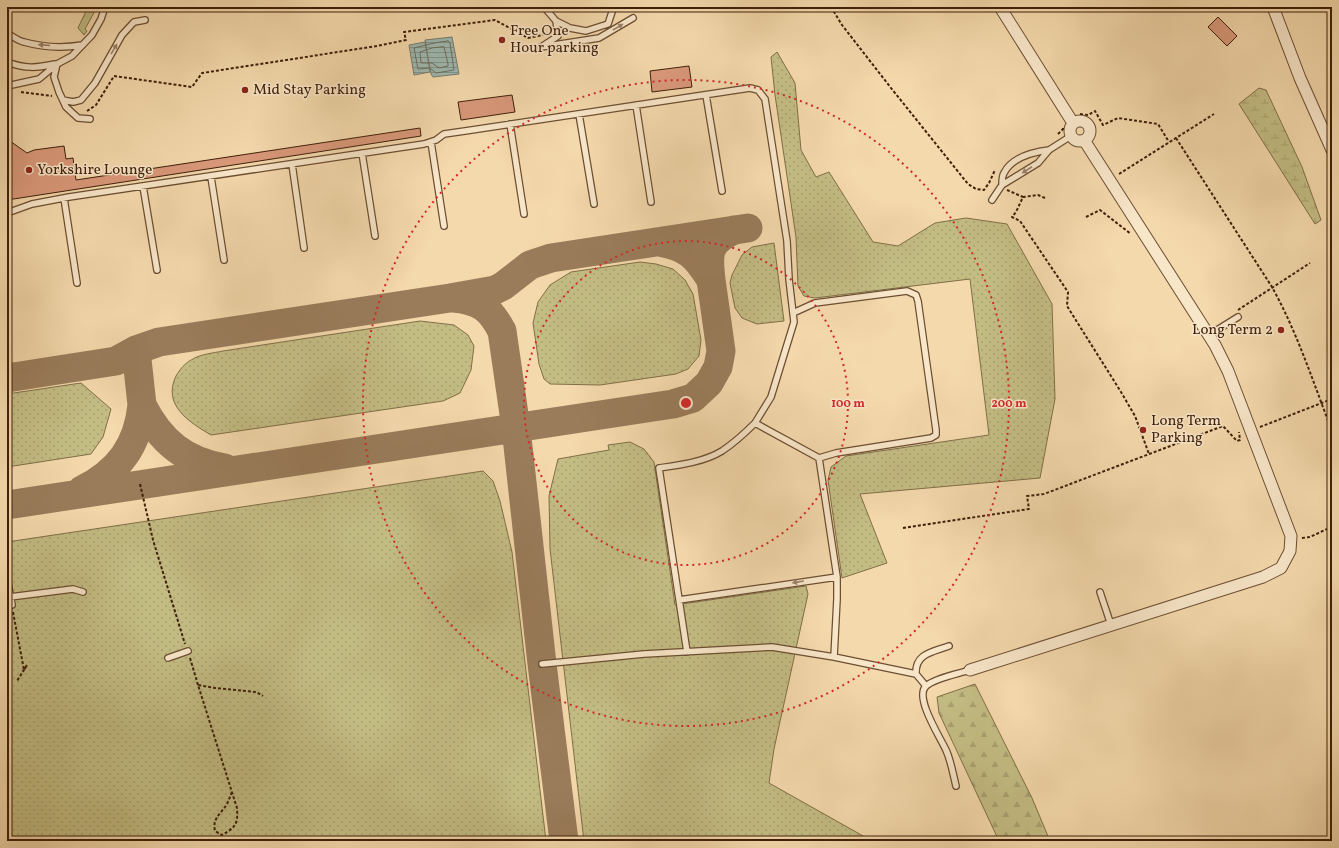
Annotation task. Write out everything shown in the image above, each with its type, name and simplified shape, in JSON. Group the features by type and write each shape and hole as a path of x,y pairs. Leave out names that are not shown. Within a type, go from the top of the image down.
{"street":[{"path":"1000,7 1068,122 1071,136 1075,140 1080,141 1084,140 1090,133 1088,125 1081,121 1068,122"},
{"path":"1274,9 1300,78 1332,150"},
{"path":"970,670 1263,577 1280,568 1290,551 1291,536 1228,371 1209,335 1084,140"}],"lane":[{"path":"7,86 39,79 57,64 72,56 92,35 101,19 105,7"},
{"path":"544,7 556,21 570,28 586,31 608,24 612,12 611,7"},
{"path":"556,21 558,36 541,47 599,38 633,18"},
{"path":"63,100 73,102 81,100 95,83 122,35 134,22 145,20"},
{"path":"7,33 23,42 32,44 65,46 83,45"},
{"path":"7,62 18,67 34,68 57,64"},
{"path":"57,64 54,77 66,107 78,118 90,119"},
{"path":"7,213 32,204 64,198 424,144 444,134 750,88 758,90 765,99 787,241 789,279 794,322 771,397 755,423 721,452 693,462 659,468 687,652"},
{"path":"706,95 722,191"},
{"path":"636,105 651,202"},
{"path":"580,114 594,204"},
{"path":"510,124 524,214"},
{"path":"992,200 1002,186 1038,163 1049,150 1071,136"},
{"path":"430,142 444,226"},
{"path":"1002,186 1004,173 1015,160 1034,151 1049,150"},
{"path":"362,153 375,236"},
{"path":"292,164 304,248"},
{"path":"211,177 224,260"},
{"path":"143,186 157,270"},
{"path":"64,198 77,283"},
{"path":"755,423 819,458 836,453 931,438 936,435 916,295 907,290 815,303 793,313"},
{"path":"1209,335 1236,314"},
{"path":"819,458 837,577 834,657"},
{"path":"679,600 837,577"},
{"path":"7,578 12,605"},
{"path":"10,597 73,589 83,592"},
{"path":"1100,592 1111,625"},
{"path":"926,686 916,674 915,666 920,657 949,646"},
{"path":"542,664 644,654 772,647 834,657 916,674"},
{"path":"168,658 188,652"},
{"path":"956,786 946,751 924,704 922,693 926,686 934,681 970,670"}],"path":[{"path":"831,7 842,25 890,88 968,184 976,189 984,190 989,184 999,165"},
{"path":"1274,9 1332,10"},
{"path":"78,118 96,104 114,76 192,87 202,73 377,46 406,40 404,32 495,20 528,38 558,33"},
{"path":"19,92 53,97"},
{"path":"1074,109 1080,115 1088,115 1095,111 1103,125 1118,118 1158,124 1169,142"},
{"path":"1110,180 1214,114"},
{"path":"1056,136 1068,122"},
{"path":"1176,138 1272,288 1296,334 1332,431"},
{"path":"1045,198 1038,195 1023,197 1012,217 1020,221 1068,292 1067,306 1135,416 1149,454"},
{"path":"1086,217 1100,210 1140,242 1146,237"},
{"path":"1236,314 1310,263"},
{"path":"1251,431 1332,399"},
{"path":"903,528 1029,509 1027,496 1044,494 1223,426 1237,441 1240,440 1239,427"},
{"path":"140,484 153,540 198,685 232,792 237,808 237,820 233,829 222,835 215,831 213,825 228,803 232,792"},
{"path":"1291,540 1310,537 1327,529"},
{"path":"12,605 24,670 27,665 17,680"},
{"path":"198,685 256,692 263,696"}],"green space":[{"path":"88,7 97,7 85,29 87,31 84,35 78,28"},
{"path":"777,52 795,83 801,150 816,177 829,172 873,242 898,246 935,223 966,218 1007,224 1052,304 1055,399 1040,478 860,494 887,563 842,578 828,480 831,467 846,456 989,435 970,279 815,298 804,296 798,286 796,237 775,95 771,57"},
{"path":"1259,88 1266,90 1302,167 1321,220 1315,224 1239,104"},
{"path":"774,243 784,321 757,324 742,318 735,308 730,283 732,275 742,255 752,247"},
{"path":"640,262 656,264 673,269 685,280 693,294 701,340 699,356 688,369 676,374 600,385 550,384 544,379 539,364 533,323 538,302 550,285 571,272"},
{"path":"420,321 454,325 468,335 474,346 471,370 460,393 443,401 211,435 194,424 180,412 172,396 176,376 185,364 196,357 223,351"},
{"path":"81,383 111,409 103,437 91,454 7,467 7,394"},
{"path":"630,442 644,449 654,462 675,605 806,586 808,594 774,749 769,783 872,841 584,841 550,549 549,496 558,459 609,450 608,445"},
{"path":"483,471 493,481 500,501 512,552 546,841 19,841 7,832 7,542"},
{"path":"975,684 1032,798 1050,841 999,841 939,713 937,697"}],"water":[{"path":"452,37 459,74 433,77 431,74 425,40"},
{"path":"425,42 430,72 414,75 409,45"}],"building":[{"path":"1218,17 1237,36 1227,46 1208,27"},
{"path":"689,66 692,87 652,92 650,71"},
{"path":"512,95 515,112 461,120 458,102"},
{"path":"420,128 421,136 7,200 7,139 27,153 34,150 64,146 66,159 73,158 76,180"}],"taxiway":[{"path":"7,378 116,361 136,350 159,342 495,290 503,286 530,265 551,258 748,228"},
{"path":"659,242 677,247 690,254 701,265 711,280 711,250 714,244 734,230"},
{"path":"7,505 673,404 693,398 709,383 718,367 721,351 711,280"},
{"path":"453,298 477,303 483,307 493,316 502,331 516,428 542,664 564,841"},
{"path":"136,350 142,405"},
{"path":"82,490 106,475 124,456 136,433 142,405 157,429 175,448 198,461 225,468"}],"place":[{"name":"Free One Hour parking","path":"502,40"},
{"name":"Mid Stay Parking","path":"245,90"},
{"name":"Yorkshire Lounge","path":"29,170"},
{"name":"Long Term 2","path":"1281,330"},
{"name":"Long Term Parking","path":"1143,430"}]}
